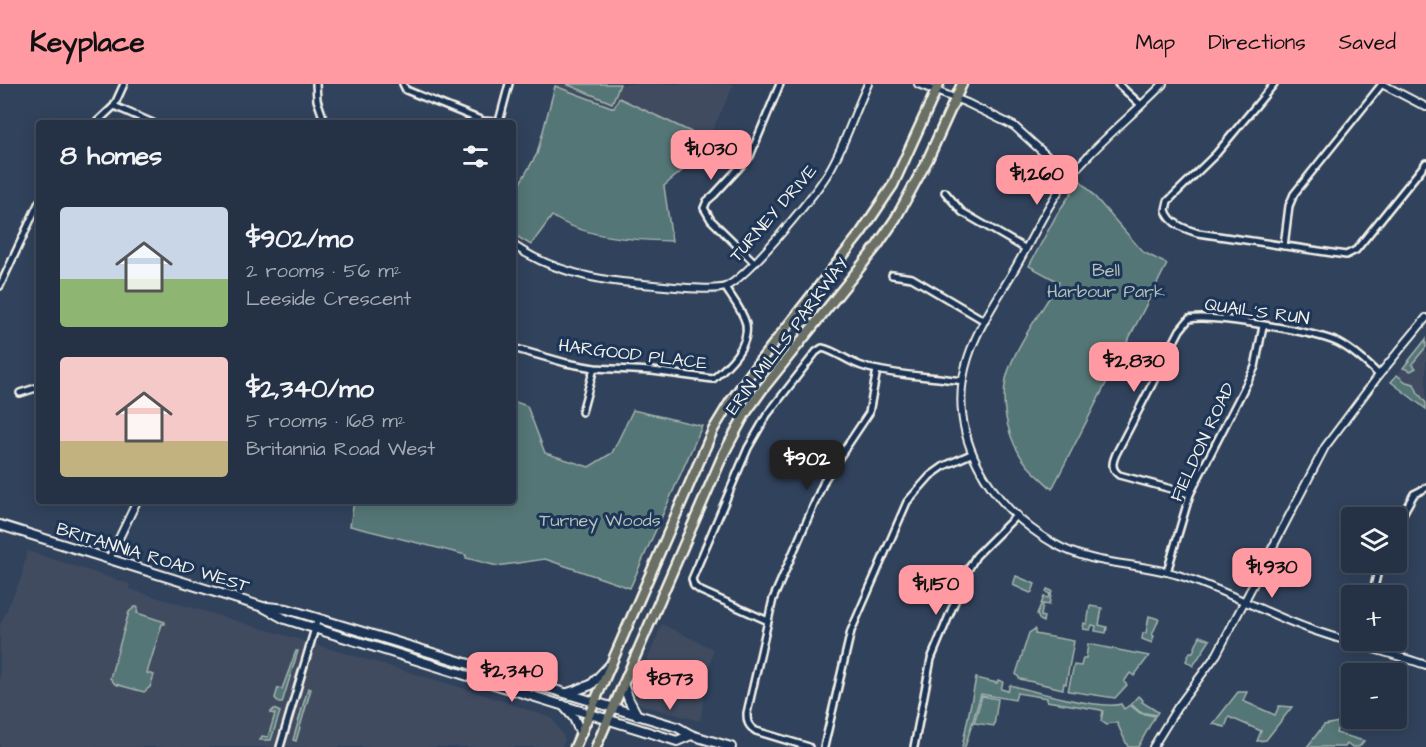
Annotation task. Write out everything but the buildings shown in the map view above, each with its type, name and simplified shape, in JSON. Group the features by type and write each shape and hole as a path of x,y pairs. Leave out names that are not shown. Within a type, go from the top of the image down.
{"main road":[{"name":"ERIN MILLS PARKWAY","path":"596,747 723,455 746,414 896,218 928,159 962,84"},
{"name":"ERIN MILLS PARKWAY","path":"576,747 713,430 730,402 860,234 893,185 937,88"},
{"name":"BRITANNIA ROAD WEST","path":"0,525 263,607 285,619 677,741 691,735"},
{"name":"BRITANNIA ROAD WEST","path":"263,607 287,609 318,618 677,727 691,735 731,747"},
{"path":"566,693 591,685 612,664"},
{"path":"623,684 637,715"},
{"path":"563,705 574,718 581,734"}],"street":[{"path":"99,120 114,106 124,84"},
{"path":"316,84 317,100 324,120"},
{"path":"403,84 406,90 481,120"},
{"path":"499,120 509,84"},
{"path":"755,263 711,220 704,208 707,201 750,156 780,84"},
{"name":"TURNEY DRIVE","path":"516,247 550,266 613,282 691,288 725,287 755,263 819,186 831,168 868,84"},
{"path":"918,84 937,88 955,99 1014,126 1070,176"},
{"path":"1118,84 1142,105"},
{"path":"1163,84 1070,176 1026,249 972,347 963,381 962,421 971,454 990,486 1017,515 1041,535 1071,552 1087,558 1167,572 1245,601 1305,627 1341,637"},
{"path":"1274,84 1216,154 1168,201 1166,210 1170,218 1188,230 1342,255 1352,254 1426,163"},
{"path":"1284,246 1289,206 1294,195 1382,84 1426,107"},
{"path":"114,106 146,120"},
{"path":"945,192 962,212 1026,249"},
{"path":"0,286 36,208"},
{"path":"892,275 912,278 986,321"},
{"name":"HARGOOD PLACE","path":"516,349 566,363 594,368 652,371 713,379 739,354 746,325 739,308 725,287"},
{"name":"QUAIL'S RUN","path":"1190,494 1119,475 1112,466 1180,330 1189,319 1208,318 1313,334 1339,343 1356,354 1379,375"},
{"path":"1153,747 1172,715 1217,654 1324,447 1426,318"},
{"name":"FIELDON ROAD","path":"1167,572 1190,494 1255,367 1263,326"},
{"path":"768,621 701,591 694,586 692,579 706,542 756,432 781,395 816,352 822,348 858,366 963,381"},
{"path":"582,412 594,368"},
{"path":"809,747 756,731 747,721 773,599 825,479 869,413 877,370"},
{"path":"20,393 36,388"},
{"path":"824,747 851,631 907,502 930,476 944,466 971,454"},
{"path":"1406,507 1413,494 1426,488"},
{"path":"109,559 136,504"},
{"path":"914,747 931,659 968,570 981,550 1017,515"},
{"path":"280,747 318,618"},
{"path":"1386,651 1426,665"}],"shaded area":[{"path":"556,84 734,84 708,140 619,98 614,108 555,86"},
{"path":"1426,339 1426,409 1391,382"},
{"path":"27,551 130,584 129,589 479,693 552,718 565,739 562,747 0,747 0,625 21,578"},
{"path":"662,624 713,649 700,721 644,706 636,701 633,695"}],"green space":[{"path":"566,84 620,84 612,103"},
{"path":"555,86 614,108 619,98 708,140 701,153 664,186 672,241 641,240 594,233 579,229 552,216 531,245 516,236 516,190 537,154"},
{"name":"Bell Harbour Park","path":"1080,180 1143,252 1167,264 1052,489 1028,466 1016,447 1005,413 1004,390 1015,355 1059,282 1029,266 1057,214"},
{"path":"1426,339 1426,347 1412,364 1416,368 1411,371 1403,368"},
{"path":"1397,375 1406,382 1414,384 1426,403 1426,409 1391,382"},
{"name":"Turney Woods","path":"516,402 527,406 545,453 589,467 612,453 633,410 702,426 630,588 545,559 497,566 466,558 466,555 350,526 354,504 516,504"},
{"path":"1016,576 1035,584 1032,592 1013,585"},
{"path":"1047,589 1052,591 1049,605 1043,604 1041,616 1044,617 1043,622 1037,614 1044,597 1048,598 1050,594 1046,592"},
{"path":"1090,606 1102,608 1099,625 1107,627 1106,633 1095,631 1096,626 1092,625 1090,630 1083,629 1084,623 1087,624"},
{"path":"138,607 137,613 165,622 162,624 147,673 154,675 150,687 144,692 115,684 110,678 129,612"},
{"path":"1149,616 1159,619 1152,635 1154,636 1152,643 1142,639 1143,633 1146,633"},
{"path":"1035,629 1035,634 1074,641 1066,684 1064,683 1063,689 1020,679 1016,674 1029,633"},
{"path":"1200,636 1210,640 1193,666 1186,661"},
{"path":"1088,644 1149,656 1134,676 1130,673 1124,682 1127,685 1115,698 1068,691 1074,665 1081,666 1083,658 1086,658"},
{"path":"296,651 298,651 282,703 279,703 275,698 278,688 282,689"},
{"path":"976,678 997,683 998,680 1003,682 1001,689 1008,691 1010,685 1084,702 1121,704 1124,709 1130,705 1140,713 1155,716 1138,747 1128,747 1117,723 1107,725 1101,721 1103,711 1101,710 1047,701 1047,698 1017,693 1015,700 981,694 965,747 962,747"},
{"path":"308,688 311,689 296,741 293,740"},
{"path":"1238,692 1247,692 1243,701 1275,715 1279,706 1292,707 1266,740 1257,741 1261,731 1229,717 1225,727 1213,724"},
{"path":"982,696 998,699 994,726 974,723"},
{"path":"1138,696 1143,700 1142,702 1158,712 1156,715 1140,712 1131,704"},
{"path":"274,709 280,712 271,740 260,740 262,736 268,737 275,714 270,713"},
{"path":"1339,722 1336,733 1364,741 1359,747 1351,747 1347,744 1345,747 1307,747 1324,725"}]}
